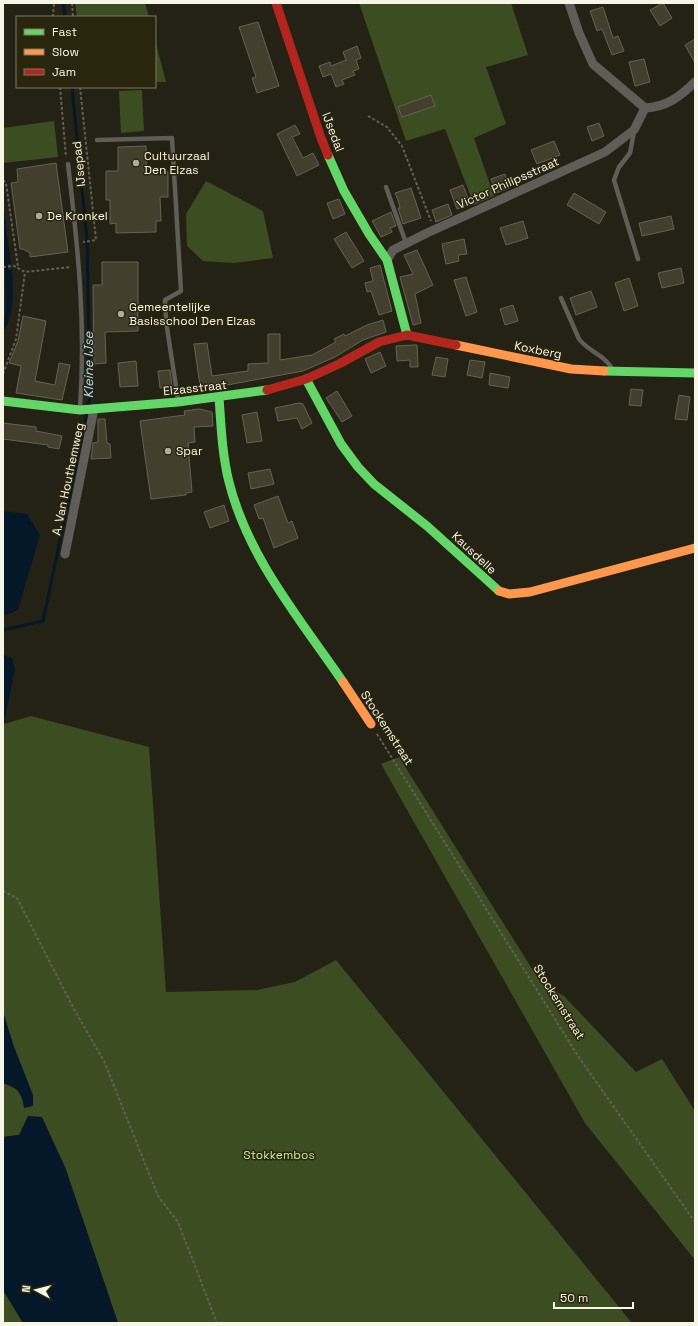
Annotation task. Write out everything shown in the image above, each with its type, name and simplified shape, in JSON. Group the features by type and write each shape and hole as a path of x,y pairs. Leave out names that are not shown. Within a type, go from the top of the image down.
{"street":[{"name":"IJsedal","path":"276,3 321,138 344,191 369,234 387,260"},
{"path":"569,3 579,33 593,64 645,108 665,105 681,96 695,82"},
{"name":"Victor Philipsstraat","path":"387,260 393,250 406,243 605,152 634,130 645,108"},
{"path":"387,260 406,335"},
{"name":"Koxberg","path":"379,342 406,335 571,369 614,372 695,373"},
{"name":"Elzasstraat","path":"3,401 87,409 178,402 263,391 306,379 339,364 379,342"},
{"name":"Kausdelle","path":"306,379 341,444 358,467 374,484 427,526 497,590 509,594 530,592 695,548"},
{"name":"Stockemstraat","path":"219,397 226,467 231,492 238,514 258,558 273,584 371,724"},
{"name":"A. Van Houthemweg","path":"65,554 87,409"}],"lane":[{"path":"634,130 630,152 619,167 614,180 638,259"},
{"path":"96,140 172,138 181,291 164,300 178,402"},
{"path":"68,164 80,266 87,409"},
{"path":"386,187 406,243"},
{"path":"561,298 578,339 603,357 609,363 614,372"}],"path":[{"path":"53,16 54,3"},
{"path":"72,3 73,16"},
{"path":"60,88 65,136 65,153 68,164"},
{"name":"IJsepad","path":"80,88 95,240 81,242"},
{"path":"368,116 387,127 402,146 434,230"},
{"path":"3,180 6,183 18,267"},
{"path":"3,267 14,266 25,272 80,266"},
{"path":"3,374 16,339 25,272"},
{"name":"Stockemstraat","path":"371,724 578,1056 695,1222"},
{"path":"3,891 17,898 75,1011 104,1061 158,1196 178,1222 217,1323"}],"green space":[{"path":"75,3 145,3 149,16 77,16"},
{"path":"359,3 511,3 528,55 486,67 506,124 474,138 494,196 474,205 445,129 406,141"},
{"path":"156,44 166,82 156,82"},
{"path":"142,90 144,131 121,133 119,91"},
{"path":"54,121 58,157 3,163 3,128"},
{"path":"206,181 263,211 273,258 234,263 203,261 187,246 186,214"},
{"name":"Stokkembos","path":"31,716 149,747 166,992 257,990 295,982 336,960 632,1323 118,1323 65,1167 19,1135 3,1137 3,1083 16,1089 32,1106 3,1012 3,729 4,724"},
{"path":"399,757 541,983 564,996 636,1072 662,1059 695,1111 695,1260 585,1123 381,764"},
{"path":"3,1290 23,1323 3,1323"}],"water":[{"path":"3,202 11,264 4,264"},
{"path":"5,270 12,270 13,294 10,317 3,332 6,308"},
{"path":"3,511 27,514 40,535 18,610 3,616"},
{"path":"3,655 12,658 15,669 3,728"},
{"path":"3,1012 13,1044 33,1095 33,1106 24,1108 21,1095 16,1089 3,1083"},
{"path":"28,1116 42,1117 65,1167 118,1323 23,1323 3,1290 3,1137 19,1135"}],"building":[{"path":"663,3 672,18 660,26 650,10"},
{"path":"603,7 613,38 618,36 624,51 612,55 602,29 597,31 590,11"},
{"path":"258,22 279,86 257,93 252,78 256,77 239,27"},
{"path":"695,39 695,63 685,45"},
{"path":"357,46 361,58 356,60 359,69 353,71 355,75 342,80 344,84 336,87 331,74 323,77 319,66 330,62 331,66 346,60 343,52"},
{"path":"644,59 650,82 635,86 629,62"},
{"path":"431,95 435,106 402,117 398,107"},
{"path":"599,123 604,136 592,141 587,127"},
{"path":"295,125 300,134 292,137 303,158 313,153 319,165 297,176 277,134"},
{"path":"554,141 560,155 537,164 531,150"},
{"path":"146,146 147,173 168,172 168,197 160,197 161,221 156,221 156,232 116,233 116,223 110,224 110,200 106,200 106,171 118,171 118,147"},
{"name":"De Kronkel","path":"56,163 68,252 30,257 30,253 20,249 11,183 18,182 17,169"},
{"path":"505,174 510,188 496,193 491,179"},
{"path":"463,185 470,204 457,209 450,190"},
{"path":"411,188 421,218 403,224 395,193"},
{"path":"574,193 606,212 599,224 567,205"},
{"path":"339,199 345,214 333,219 327,203"},
{"path":"448,204 452,215 436,222 432,210"},
{"path":"391,212 396,226 390,228 392,232 381,237 372,221"},
{"path":"671,216 674,229 642,236 639,223"},
{"path":"523,221 528,238 506,245 500,228"},
{"path":"346,232 364,261 352,268 334,239"},
{"path":"464,239 467,254 458,255 459,261 446,264 442,244"},
{"path":"417,250 433,285 415,294 421,323 413,325 400,277 413,274 404,255"},
{"path":"102,262 138,262 138,331 105,332 106,363 94,364 93,285 102,285"},
{"path":"380,265 392,311 379,315 371,291 367,292 365,283 373,281 370,268"},
{"path":"681,268 684,283 662,288 658,273"},
{"path":"466,277 477,312 466,316 454,280"},
{"path":"629,278 638,306 624,311 615,283"},
{"path":"591,291 597,307 576,315 570,298"},
{"path":"513,305 518,321 505,325 500,309"},
{"path":"23,316 46,321 35,381 55,385 59,363 70,365 62,400 16,393 21,366 9,363 18,341"},
{"path":"383,320 386,332 363,340 335,357 303,371 227,385 226,382 200,385 194,344 207,343 212,376 248,371 248,364 268,363 268,334 280,334 280,360 312,355 336,342 334,339 344,334 345,336 367,325"},
{"path":"417,345 418,367 410,367 410,360 397,361 396,346"},
{"path":"380,352 386,366 371,373 365,359"},
{"path":"436,357 448,359 445,377 432,375"},
{"path":"470,360 485,362 482,378 467,375"},
{"path":"136,361 138,386 120,387 118,363"},
{"path":"170,370 172,387 160,388 158,371"},
{"path":"490,373 510,377 508,388 489,385"},
{"path":"631,389 643,390 641,406 629,405"},
{"path":"337,391 352,416 342,422 326,398"},
{"path":"679,395 690,397 687,420 675,419"},
{"path":"299,403 303,404 312,423 302,429 297,418 278,421 275,408"},
{"path":"199,409 212,412 213,426 194,427 195,442 188,443 192,492 186,493 186,495 151,499 140,421 185,415 184,411"},
{"path":"257,412 262,441 247,443 242,415"},
{"path":"98,419 105,419 107,443 110,444 111,458 91,459 93,443 98,442"},
{"path":"3,423 36,427 36,431 62,436 59,449 48,447 48,445 3,439"},
{"path":"270,469 274,484 251,489 248,473"},
{"path":"278,496 288,523 292,521 298,538 274,548 263,518 259,519 254,505"},
{"path":"224,505 229,521 210,528 204,512"}],"waterway":[{"name":"Kleine IJse","path":"63,3 65,16"},
{"name":"Kleine IJse","path":"72,88 87,240 90,398 88,405"},
{"path":"5,260 7,273"},
{"name":"Kleine IJse","path":"3,630 43,621 87,413"}],"traffic: fast":[{"path":"328,155 344,191 369,234 387,260 407,335"},
{"path":"604,371 695,373"},
{"path":"306,379 341,444 358,467 374,484 427,526 499,591"},
{"path":"3,401 80,410 178,402 267,390"},
{"path":"219,397 222,440 229,482 238,510 249,536 277,587 343,682"}],"traffic: slow":[{"path":"456,345 571,369 604,371"},
{"path":"499,591 509,594 530,592 695,548"},
{"path":"343,682 371,724"}],"traffic: jam":[{"path":"276,3 328,155"},
{"path":"267,390 306,379 339,364 379,342 407,335 456,345"}],"place":[{"name":"Cultuurzaal Den Elzas","path":"136,163"},
{"name":"De Kronkel","path":"39,216"},
{"name":"Gemeentelijke Basisschool Den Elzas","path":"121,314"},
{"name":"Spar","path":"168,451"}]}
